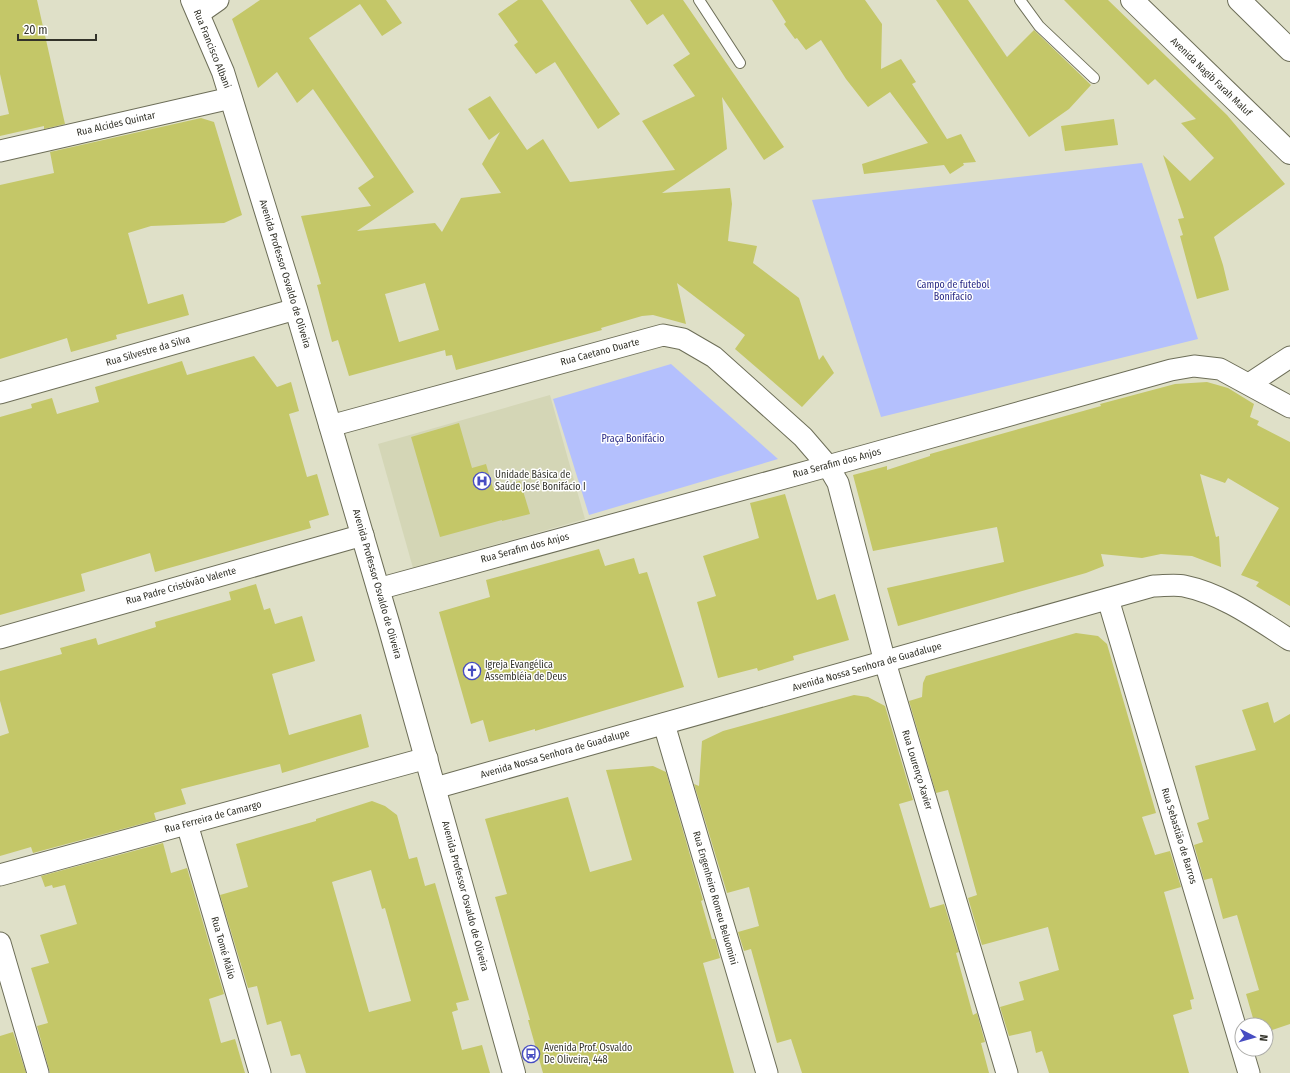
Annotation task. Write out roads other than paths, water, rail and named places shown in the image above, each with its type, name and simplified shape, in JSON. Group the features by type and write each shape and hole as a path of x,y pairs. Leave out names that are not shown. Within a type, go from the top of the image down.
{"street":[{"path":"195,7 218,0"},
{"name":"Avenida Nagib Farah Maluf","path":"1132,0 1290,153"},
{"path":"1239,0 1290,50"},
{"name":"Rua Francisco Albani","path":"195,7 223,72 231,98"},
{"name":"Rua Alcides Quintar","path":"0,151 231,98"},
{"name":"Avenida Professor Osvaldo de Oliveira","path":"231,98 296,309 363,535 427,758 514,1073"},
{"name":"Rua Silvestre da Silva","path":"0,393 296,309"},
{"name":"Rua Caetano Duarte","path":"330,426 663,335 683,339 714,357 803,437 828,466"},
{"path":"1249,384 1290,357"},
{"name":"Rua Serafim dos Anjos","path":"378,589 828,466 1171,370 1194,366 1220,369 1290,407"},
{"name":"Rua Lourenço Xavier","path":"828,466 838,483 885,662 1007,1073"},
{"name":"Rua Padre Cristóvão Valente","path":"0,638 363,535"},
{"name":"Avenida Nossa Senhora de Guadalupe","path":"435,788 1153,586 1182,585 1210,594 1246,612 1290,640"},
{"name":"Rua Sebastião de Barros","path":"1108,599 1249,1073"},
{"name":"Rua Engenheiro Romeu Beluomini","path":"664,724 767,1073"},
{"name":"Rua Ferreira de Camargo","path":"0,875 427,758"},
{"name":"Rua Tomé Málio","path":"187,824 260,1073"},
{"path":"0,943 38,1073"}],"lane":[{"path":"699,0 740,63"},
{"path":"1020,0 1039,26 1094,78"}],"place":[{"name":"Unidade Básica de Saúde José Bonifácio I","path":"482,481"},
{"name":"Igreja Evangélica Assembléia de Deus","path":"472,671"},
{"name":"Avenida Prof. Osvaldo De Oliveira, 448","path":"531,1054"}],"park label":[{"name":"Campo de futebol Bonifacio","path":"953,290"},
{"name":"Praça Bonifácio","path":"633,439"}]}
